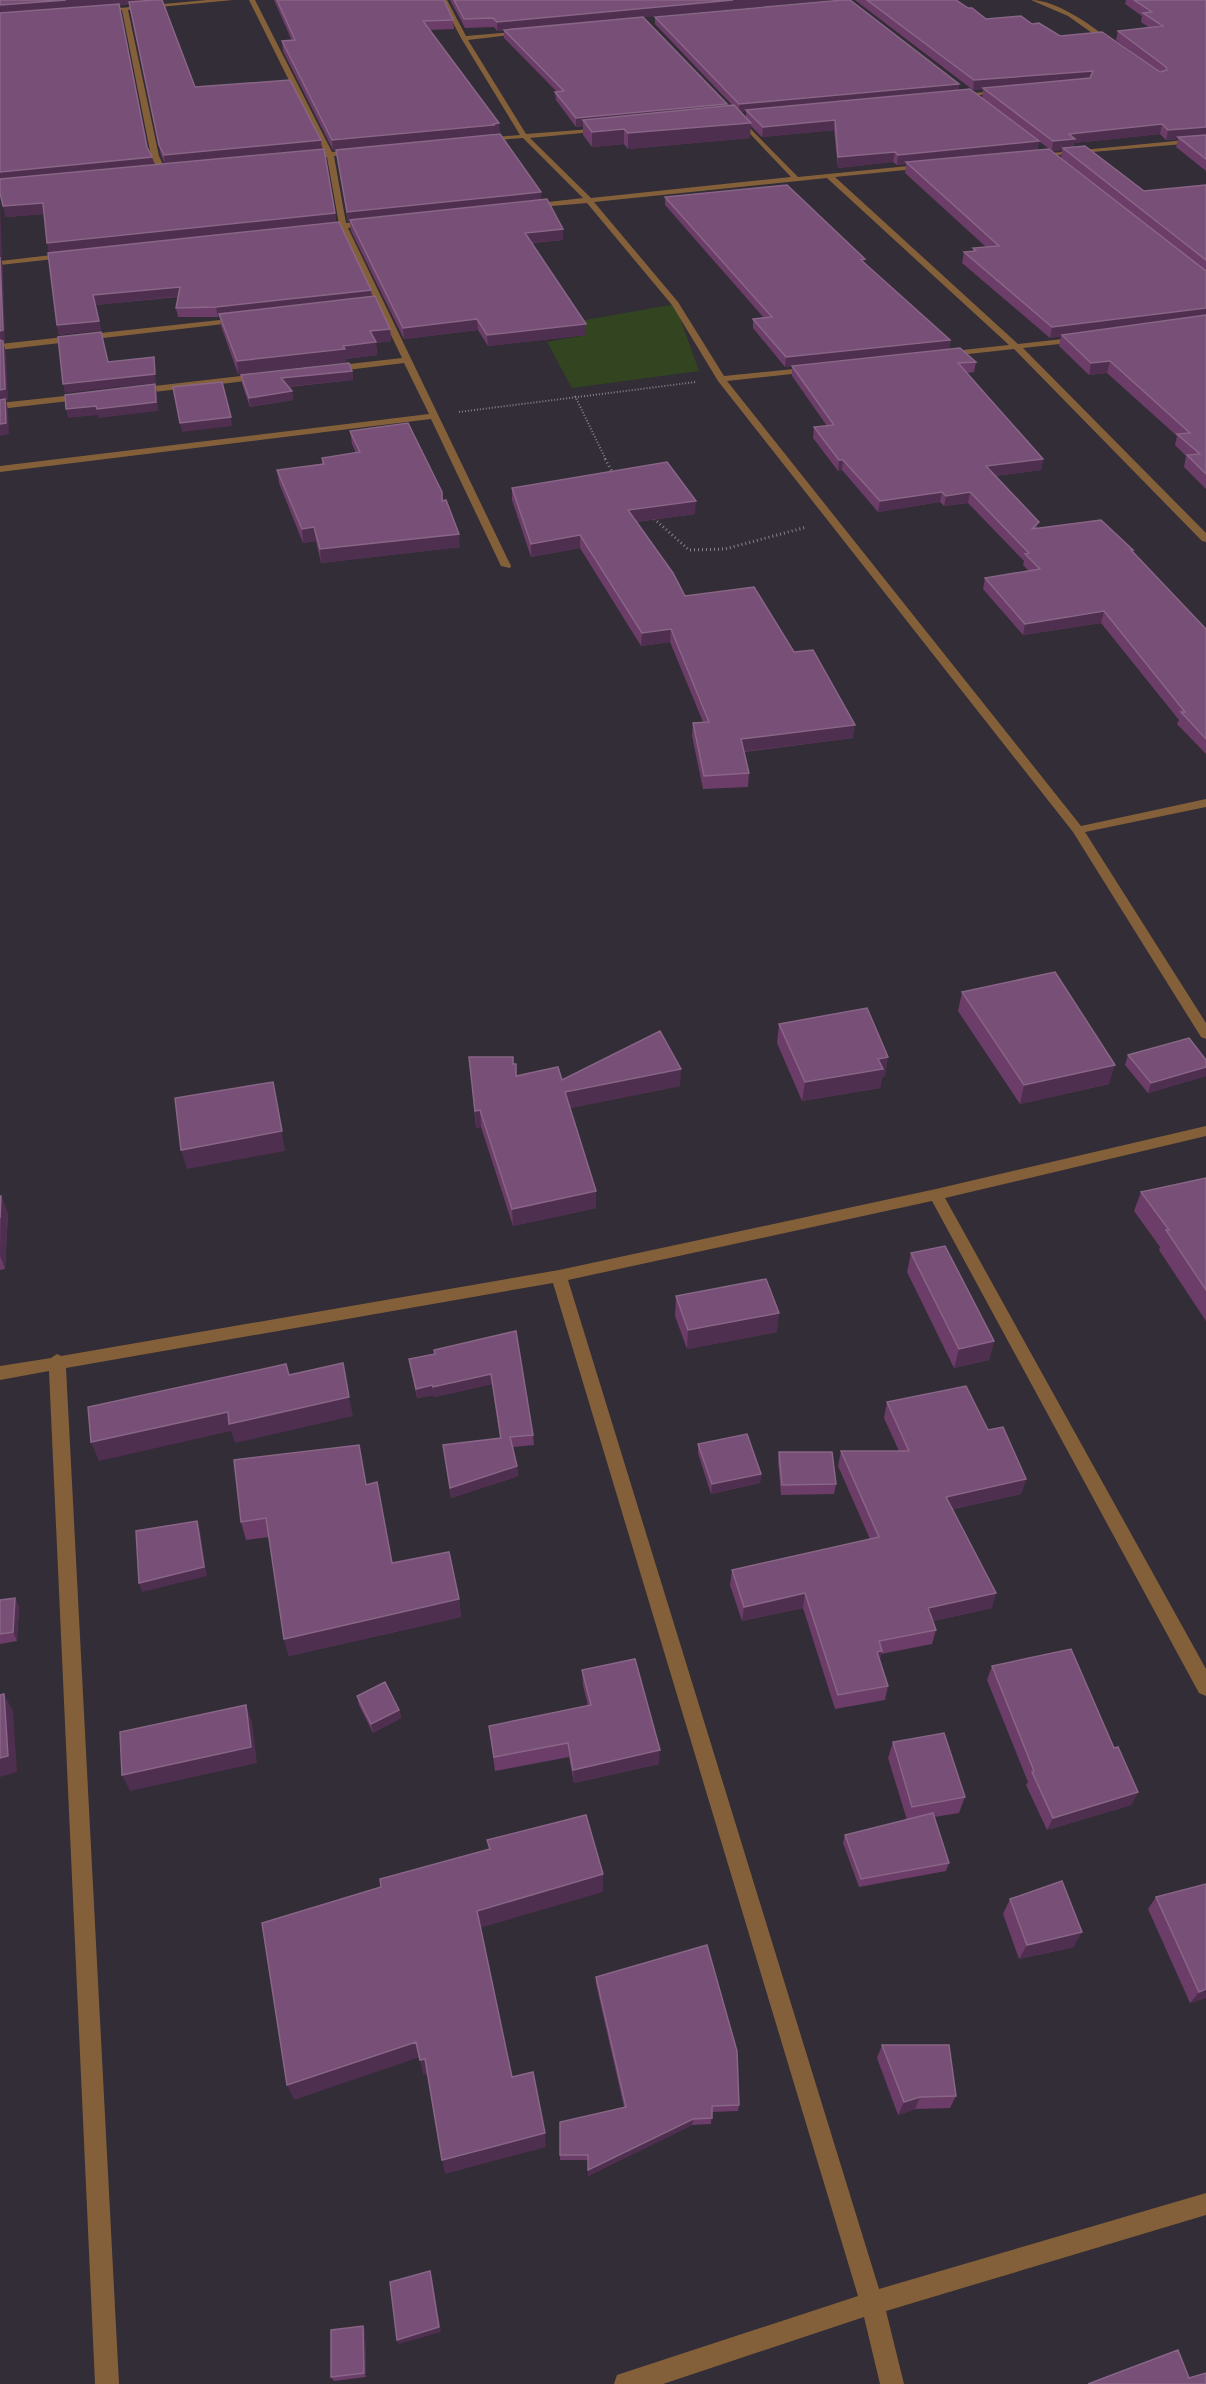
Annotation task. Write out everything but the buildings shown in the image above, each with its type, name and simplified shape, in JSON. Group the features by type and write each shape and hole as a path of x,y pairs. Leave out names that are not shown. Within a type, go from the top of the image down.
{"street":[{"path":"94,11 230,0"},
{"path":"252,0 330,154 343,226 506,566"},
{"path":"444,0 464,38 524,136 589,200 675,304 721,379 1078,830 1206,1034"},
{"path":"1034,0 1070,15 1118,48"},
{"path":"125,8 155,156 162,171"},
{"path":"464,38 532,32"},
{"path":"959,87 977,101"},
{"path":"945,96 1012,90"},
{"path":"730,110 796,178"},
{"path":"726,118 749,116"},
{"path":"478,140 607,129"},
{"path":"1025,156 1206,140"},
{"path":"1039,148 1057,162"},
{"path":"296,158 364,151"},
{"path":"519,207 933,166"},
{"path":"151,172 174,170"},
{"path":"829,176 1017,347 1206,539"},
{"path":"308,230 378,222"},
{"path":"0,262 83,254"},
{"path":"368,304 380,303"},
{"path":"0,347 249,318"},
{"path":"934,356 1088,338"},
{"path":"326,369 408,360"},
{"path":"721,379 816,369"},
{"path":"128,392 268,376"},
{"path":"0,406 93,396"},
{"path":"0,469 435,416"},
{"path":"1078,830 1206,803"},
{"path":"0,1373 57,1361 559,1276 936,1195 1206,1131"},
{"path":"936,1195 1206,1687"},
{"path":"559,1276 872,2303 892,2384"},
{"path":"57,1361 107,2384"},
{"path":"626,2384 872,2303 1206,2204"}],"path":[{"path":"435,416 721,379"},
{"path":"576,396 584,421 601,448 604,462 618,479"},
{"path":"646,512 689,550 725,549 831,520"}],"green space":[{"path":"675,304 699,371 572,388 547,342 586,335 580,321"}]}
